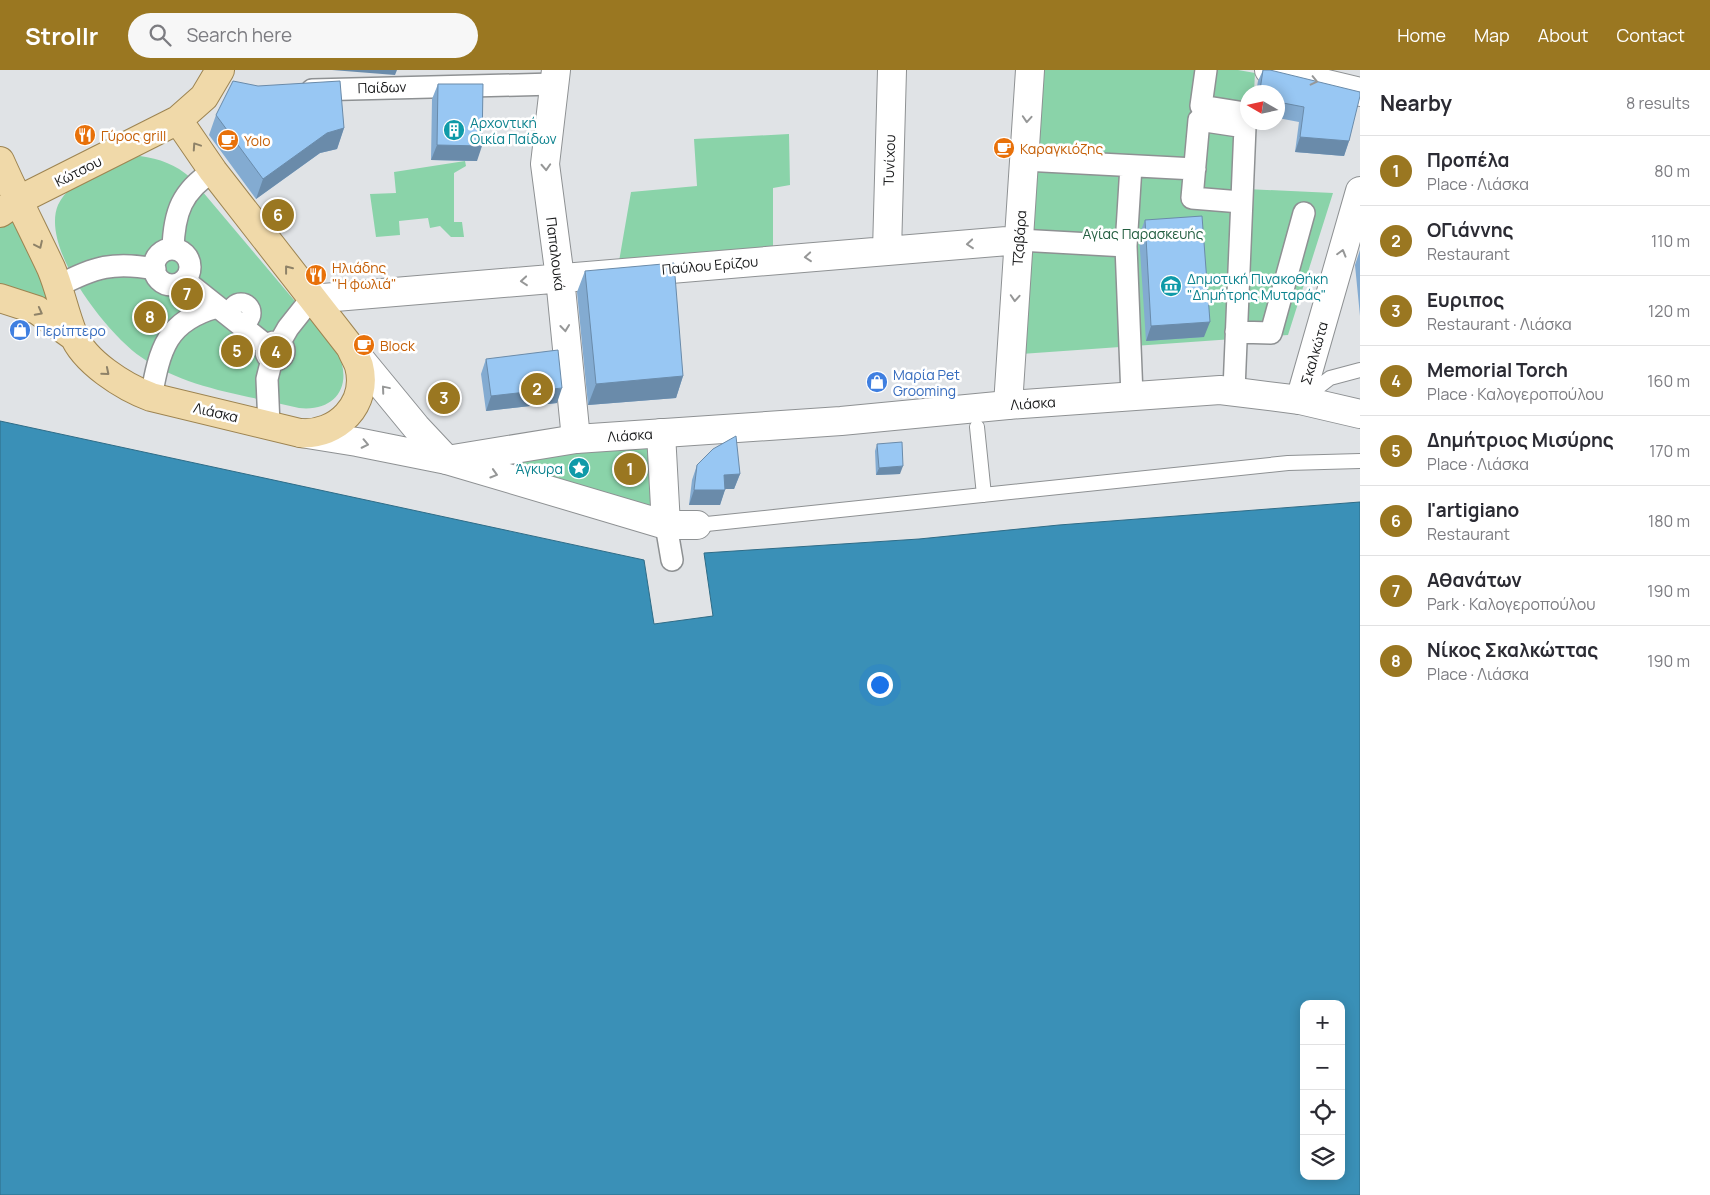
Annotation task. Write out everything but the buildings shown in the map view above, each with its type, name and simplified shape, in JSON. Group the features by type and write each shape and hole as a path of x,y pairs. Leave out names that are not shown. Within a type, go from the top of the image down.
{"main road":[{"name":"Κώτσου","path":"9,207 178,120 221,82"},
{"path":"178,120 213,171 351,348 359,365 360,382 353,408 334,426 317,433 300,433"},
{"name":"Λιάσκα","path":"0,161 9,207 58,286 73,336 91,359 130,390 151,397 300,433"},
{"path":"0,298 37,310 73,336"}],"street":[{"name":"Τυνίχου","path":"887,251 892,70"},
{"name":"Τζαβάρα","path":"1008,405 1030,70"},
{"path":"1206,70 1201,106 1240,112"},
{"path":"1277,71 1360,92"},
{"name":"Παίδων","path":"297,92 555,77"},
{"name":"Παπαλουκά","path":"555,77 545,164 560,278 576,439"},
{"path":"1240,126 1199,120 1192,198 1241,202"},
{"path":"1234,390 1245,130"},
{"path":"1024,160 1195,169"},
{"path":"1131,166 1126,246 1132,396"},
{"path":"173,249 173,224 182,201 197,182 213,171"},
{"name":"Σκαλκώτα","path":"1300,400 1360,191"},
{"path":"1236,332 1271,332 1304,213"},
{"name":"Παύλου Ερίζου","path":"312,299 1019,240"},
{"path":"1019,240 1126,246"},
{"path":"173,249 184,253 190,264 188,276 174,285 160,279 155,269 155,263 161,253 173,249"},
{"path":"58,286 83,273 106,266 130,264 155,269"},
{"path":"184,280 273,349"},
{"path":"269,425 267,379 273,349 312,299"},
{"path":"151,397 157,363 165,342 178,325 196,313 217,307"},
{"path":"351,348 416,427 447,460 666,525 697,525"},
{"name":"Λιάσκα","path":"300,433 447,460 576,439 976,417 1008,405 1234,390 1300,400 1360,414"},
{"path":"661,434 666,525 672,560"}],"lane":[{"path":"1300,400 1330,378 1360,370"},
{"path":"976,417 984,495"},
{"path":"697,525 1288,463 1360,461"}],"green space":[{"name":"Αγίας Παρασκευής","path":"1044,70 1238,70 1255,73 1254,85 1240,85 1240,130 1247,130 1246,189 1333,193 1288,335 1021,354"},
{"path":"789,134 790,185 773,188 773,260 617,273 631,192 697,186 694,139"},
{"path":"140,156 167,163 191,178 337,351 342,363 342,385 332,401 323,406 299,408 217,390 177,377 141,357 127,346 95,310 67,266 59,244 55,223 58,205 68,191 91,175 120,160"},
{"path":"0,161 73,336 0,298"},
{"path":"465,161 466,166 454,173 454,222 462,222 464,237 451,237 440,226 430,228 428,218 399,221 400,235 376,237 370,194 396,193 394,172"},
{"path":"661,433 666,525 514,480 522,447"}],"water":[{"path":"0,421 644,560 654,624 713,616 704,553 919,539 1059,525 1360,502 1360,1195 0,1195"}],"place":[{"name":"Αρχοντική Οικία Παίδων","path":"454,130"},
{"name":"Γύρος grill","path":"85,135"},
{"name":"Yolo","path":"228,140"},
{"name":"Καραγκιόζης","path":"1004,148"},
{"name":"l'artigiano","path":"278,215"},
{"name":"Ηλιάδης \"Η φωλιά\"","path":"316,275"},
{"name":"Δημοτική Πινακοθήκη \"Δημήτρης Μυταράς\"","path":"1171,286"},
{"name":"Αθανάτων","path":"187,294"},
{"name":"Νίκος Σκαλκώττας","path":"150,317"},
{"name":"Περίπτερο","path":"20,330"},
{"name":"Block","path":"364,345"},
{"name":"Δημήτριος Μισύρης","path":"237,351"},
{"name":"Memorial Torch","path":"276,352"},
{"name":"Μαρία Pet Grooming","path":"877,382"},
{"name":"ΟΓιάννης","path":"537,389"},
{"name":"Ευριπος","path":"444,398"},
{"name":"Άγκυρα","path":"579,468"},
{"name":"Προπέλα","path":"630,469"}]}
